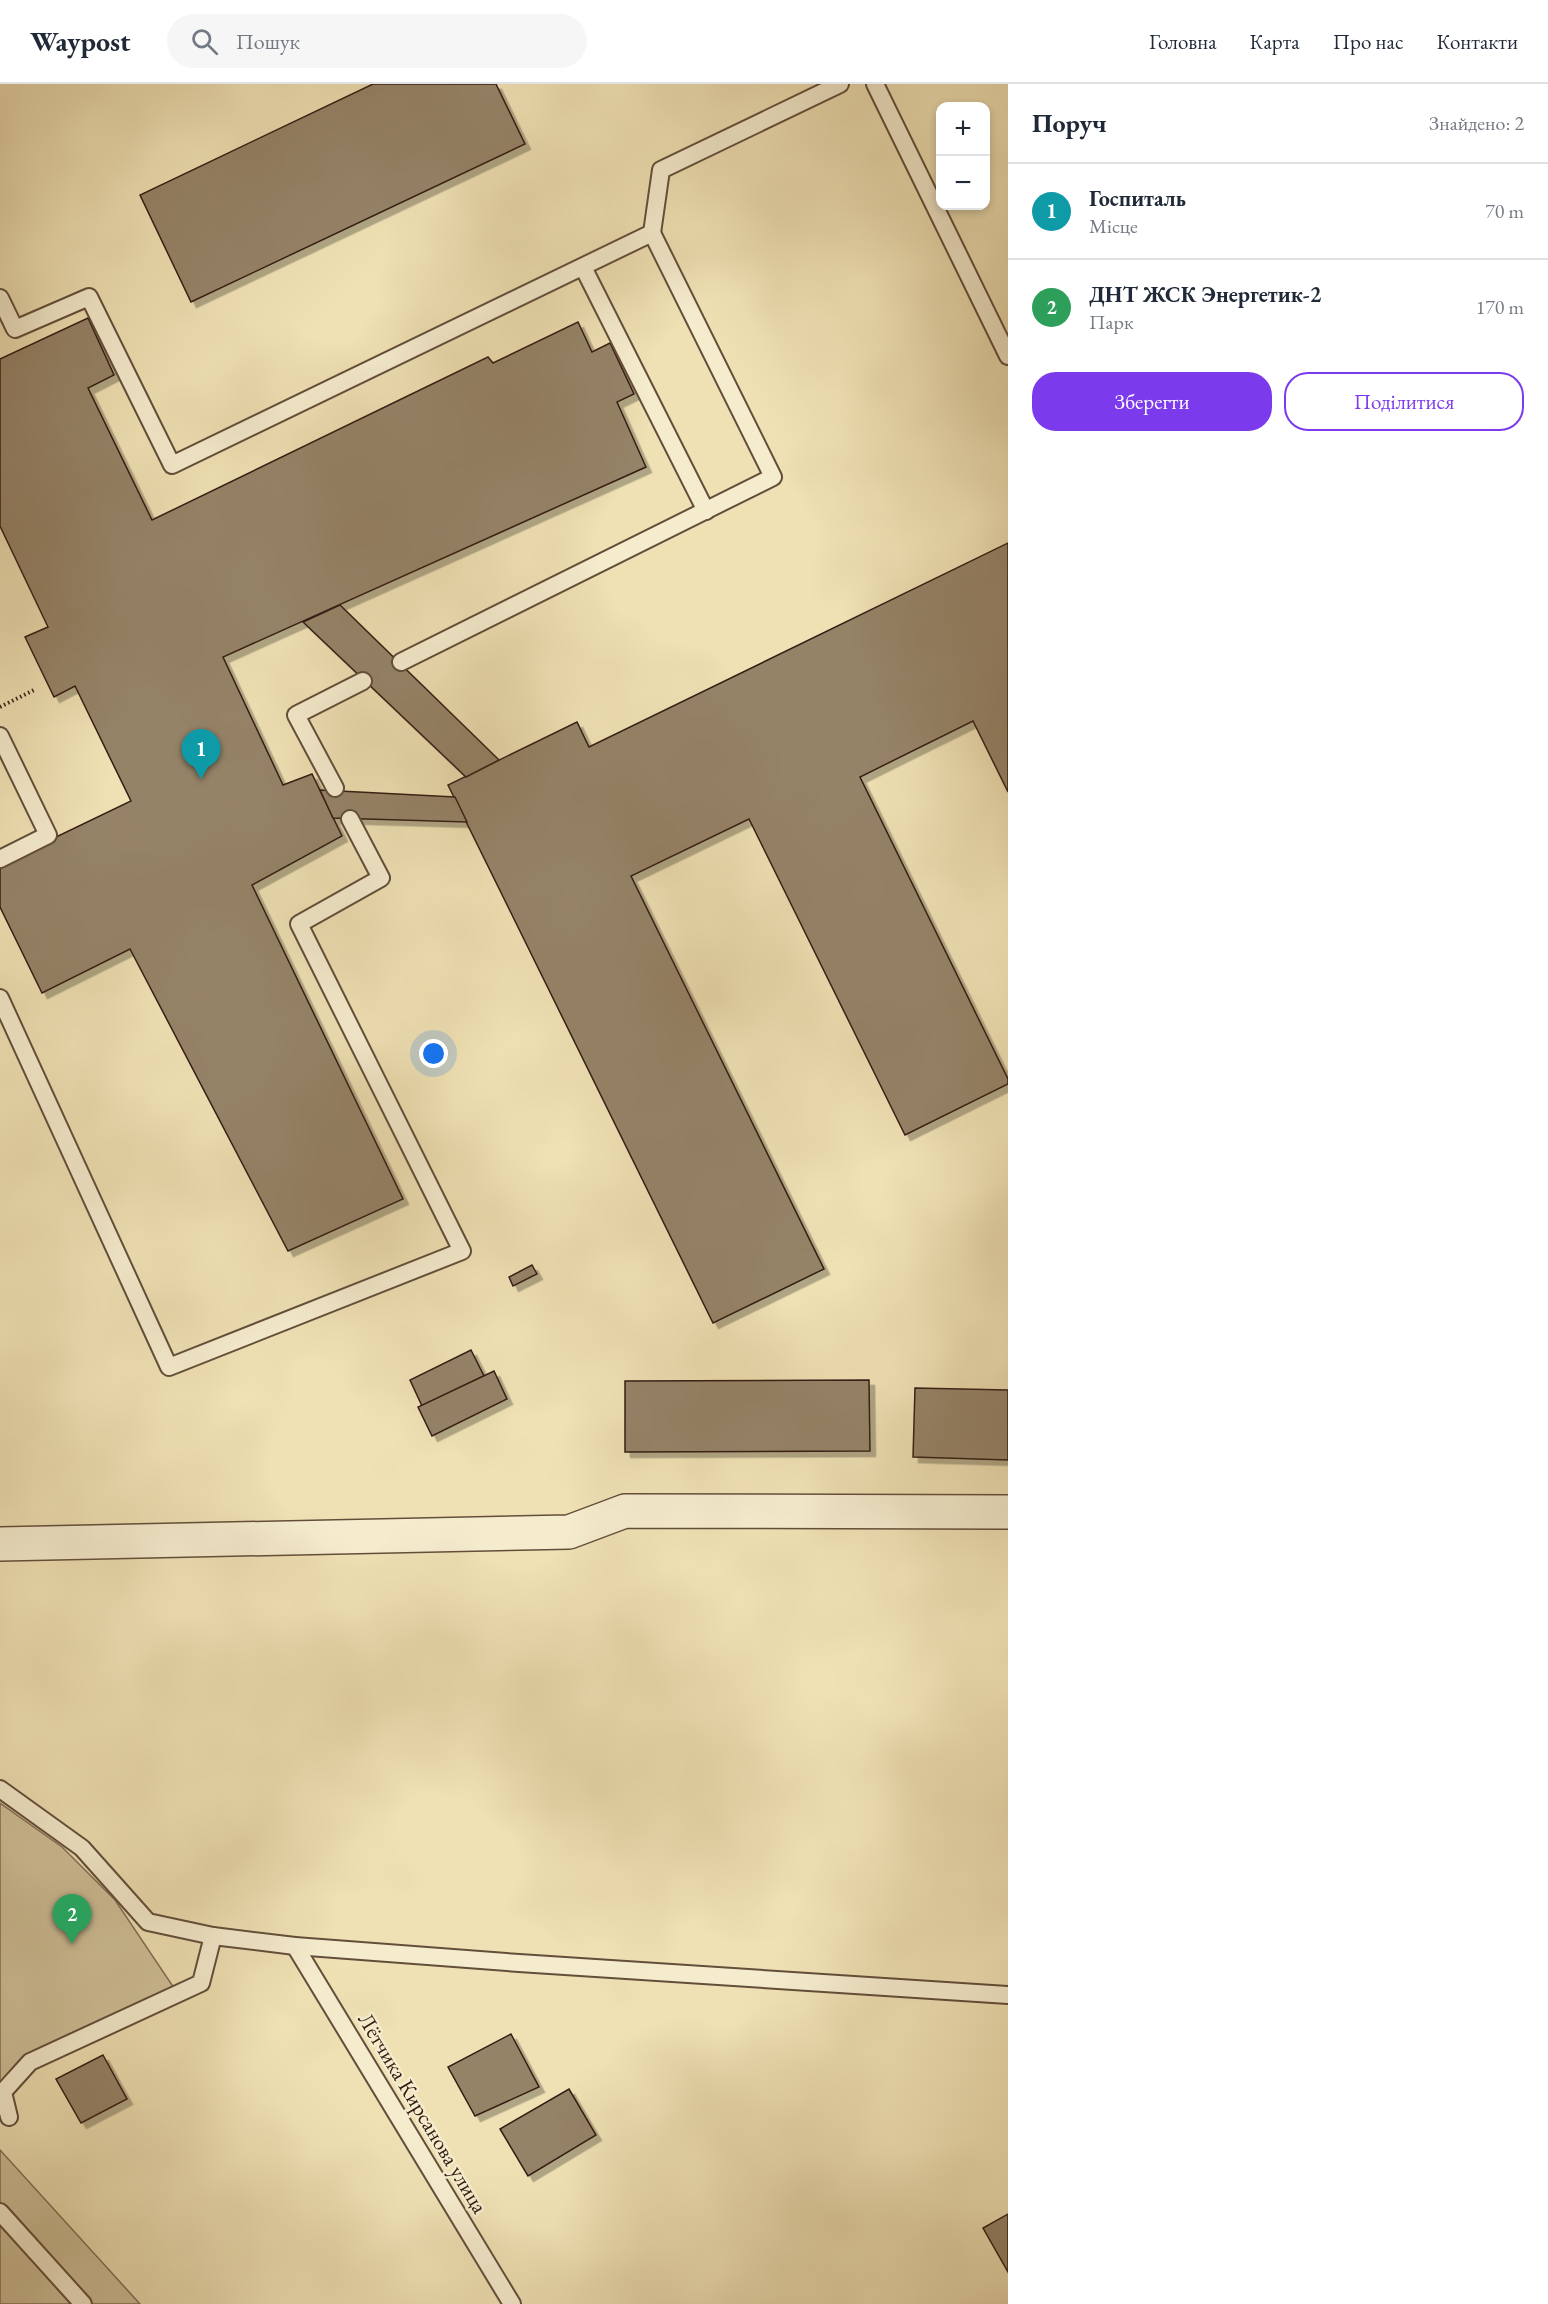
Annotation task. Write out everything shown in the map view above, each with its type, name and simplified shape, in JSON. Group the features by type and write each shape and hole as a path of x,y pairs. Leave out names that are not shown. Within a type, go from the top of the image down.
{"street":[{"path":"0,1544 569,1532 625,1511 1008,1512"}],"lane":[{"path":"401,662 773,477 652,233 661,170 840,84"},
{"path":"875,84 1008,356"},
{"path":"0,298 15,329 89,297 172,465 652,233"},
{"path":"583,267 706,511"},
{"path":"335,788 296,715 363,681"},
{"path":"0,736 48,835 0,859"},
{"path":"0,998 169,1367 462,1251 299,924 381,878 350,819"},
{"path":"0,1789 82,1848 148,1922 213,1936 295,1946 1008,1995"},
{"path":"9,2117 3,2092 30,2062 201,1983 213,1936"},
{"name":"Лётчика Кирсанова улица","path":"295,1946 512,2304"},
{"path":"0,2212 83,2304"}],"path":[{"path":"0,707 36,689"}],"shaded area":[{"path":"0,1803 62,1847 115,1900 174,1988 0,2088"},
{"path":"0,2150 140,2304 0,2304"}],"building":[{"path":"373,84 496,84 525,144 191,302 140,195"},
{"path":"88,318 114,375 88,388 152,520 488,357 493,363 578,322 592,352 610,343 634,394 617,402 646,467 223,657 283,785 312,774 342,836 252,885 403,1199 288,1251 130,949 42,993 0,907 0,864 131,801 75,686 54,697 25,637 48,627 0,526 0,359"},
{"path":"1008,543 1008,792 973,721 860,777 1008,1079 1008,1084 905,1135 749,819 631,876 824,1269 713,1323 448,785 577,722 589,747"},
{"path":"340,605 499,760 466,777 303,622"},
{"path":"320,790 455,797 467,822 333,818"},
{"path":"532,1265 537,1274 513,1286 509,1277"},
{"path":"471,1350 484,1376 422,1406 410,1380"},
{"path":"494,1371 507,1399 432,1436 418,1407"},
{"path":"869,1380 870,1451 625,1452 625,1381"},
{"path":"915,1388 1008,1390 1008,1460 913,1457"},
{"path":"511,2034 539,2087 475,2116 448,2067"},
{"path":"103,2055 127,2099 81,2123 56,2079"},
{"path":"569,2089 596,2135 528,2176 500,2129"},
{"path":"1008,2214 1008,2272 983,2228"}],"place":[{"name":"Госпиталь","path":"201,779"},
{"name":"ДНТ ЖСК Энергетик-2","path":"72,1944"}]}
